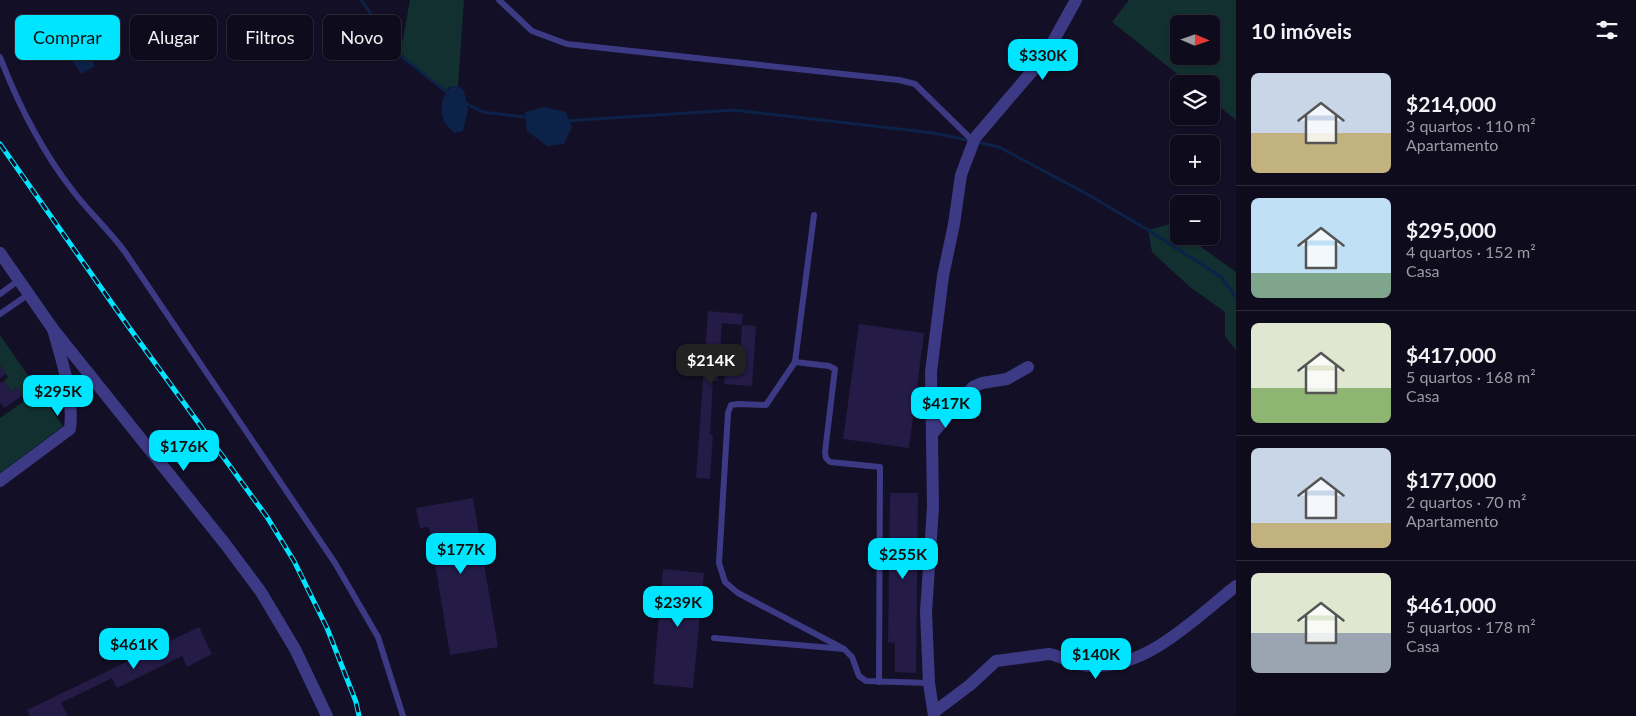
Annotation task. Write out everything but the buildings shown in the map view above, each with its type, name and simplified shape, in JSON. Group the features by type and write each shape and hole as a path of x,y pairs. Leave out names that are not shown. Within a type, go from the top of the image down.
{"street":[{"path":"1076,0 1045,56 973,141 961,175 942,286 931,372 933,507 926,612 929,683 934,714 970,685 996,660 1049,654 1086,666 1106,666 1129,661 1167,641 1236,586"},
{"path":"0,253 53,329 226,545 261,592 295,649 327,716"},
{"path":"0,481 70,429 72,412 69,388 53,329"},
{"path":"932,434 974,387 982,383 1007,378 1028,367"}],"lane":[{"path":"499,0 532,32 568,44 899,80 915,84 973,141"},
{"path":"0,57 11,85 51,161 73,192 114,236 335,563 378,637 403,716"},
{"path":"814,215 796,362 766,405 731,405 728,413 719,564 725,582 738,593 844,649 852,657 859,676 866,681 929,683"},
{"path":"0,294 19,280"},
{"path":"0,314 29,294"},
{"path":"796,362 829,366 836,369 825,452 826,458 830,462 880,467 879,682"},
{"path":"714,638 844,649"}],"green space":[{"path":"410,0 464,0 458,86 449,87 445,92 401,56"},
{"path":"1129,0 1236,0 1236,120 1220,107 1220,75 1179,75 1112,22"},
{"path":"1170,224 1170,245 1198,245 1236,272 1236,350 1225,336 1225,312 1190,287 1152,252 1148,230"},
{"path":"0,335 63,426 0,473 0,418 27,399 24,394 22,396 17,388 12,392 4,381 8,377 0,365"}],"water":[{"path":"72,60 91,60 95,66 81,74"},
{"path":"454,86 458,86 464,91 468,109 463,131 454,133 445,122 442,106 444,96"},
{"path":"544,107 566,112 572,127 564,144 547,146 527,131 525,112"}],"waterway":[{"path":"361,0 400,55 449,94"},
{"path":"465,103 483,112 526,117"},
{"path":"565,121 733,110 934,133 971,141"},
{"path":"977,142 999,147 1087,194 1148,230 1221,277 1236,297"}],"railway":[{"path":"0,144 128,326 267,517 294,561 327,628 356,702 359,716"}]}
